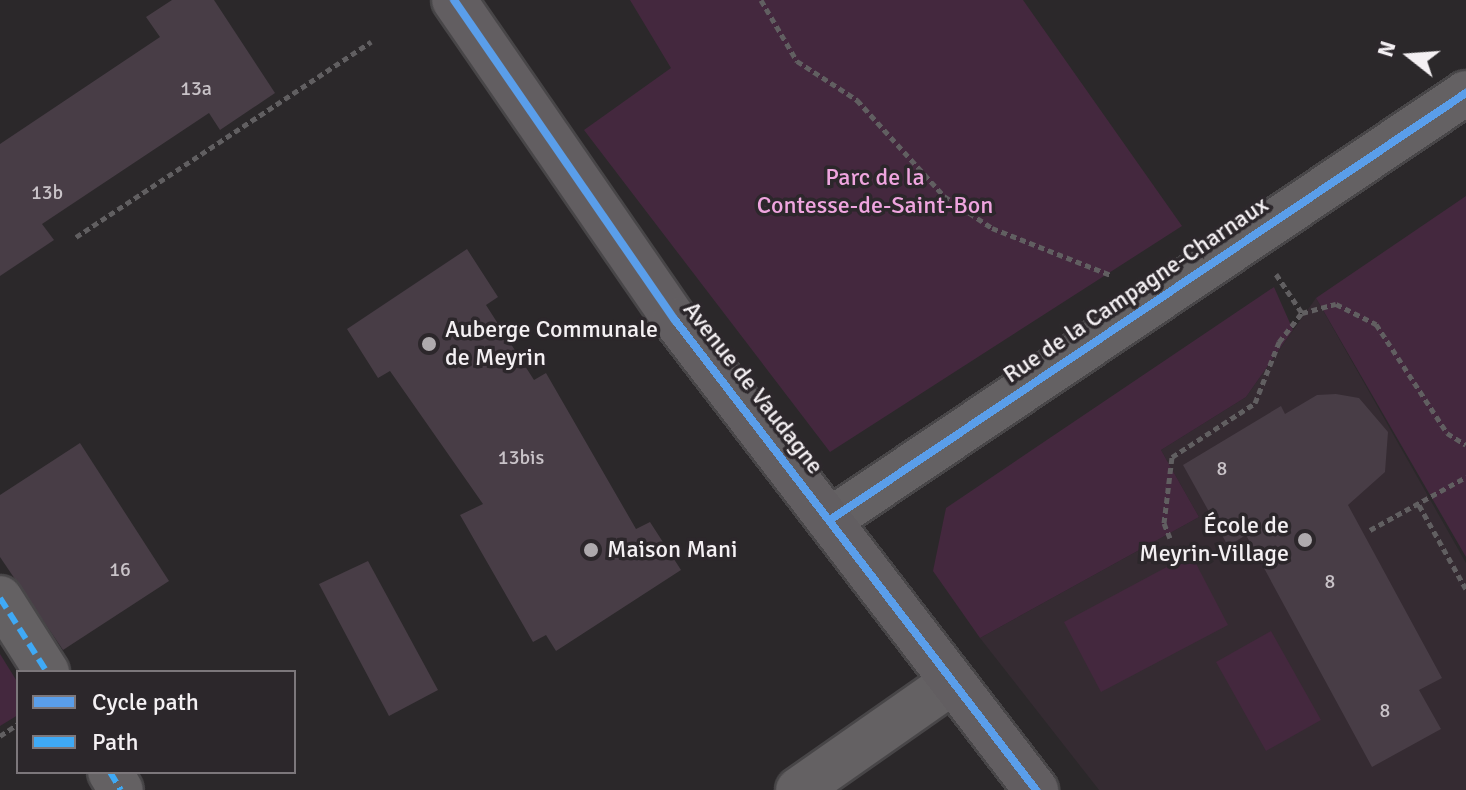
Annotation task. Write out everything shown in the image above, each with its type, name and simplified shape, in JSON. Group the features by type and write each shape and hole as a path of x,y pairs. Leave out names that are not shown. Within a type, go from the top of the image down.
{"street":[{"name":"Avenue de Vaudagne","path":"454,0 650,287 1036,790"},
{"name":"Rue de la Campagne-Charnaux","path":"830,520 1466,93"},
{"path":"0,598 46,670"},
{"path":"798,790 951,683"}],"path":[{"path":"761,0 797,61 857,100 944,196 1061,261 1119,277"},
{"path":"76,237 371,42"},
{"path":"1274,271 1302,313"},
{"path":"1170,538 1164,498 1172,457 1255,403 1279,342 1302,313 1336,304 1376,324 1447,433 1466,445"},
{"path":"1370,530 1466,477"},
{"path":"1419,505 1466,589"}],"shaded area":[{"name":"École de Meyrin-Village","path":"1316,298 1466,563 1466,790 1099,790 980,638 1199,517 1161,450 1246,397"}],"green space":[{"name":"Parc de la Contesse-de-Saint-Bon","path":"630,0 1023,0 1182,226 830,452 584,130 671,68"},
{"path":"1466,196 1466,557 1316,298"},
{"path":"1274,287 1293,330 1246,397 1161,450 1199,517 980,638 933,571 946,508"},
{"path":"1191,554 1228,625 1101,692 1064,622"},
{"path":"1271,631 1321,720 1266,751 1216,662"},
{"path":"0,654 16,680 16,716 0,726"}],"building":[{"path":"172,0 214,0 275,93 220,130 209,113 42,224 54,240 0,276 0,144 160,37 146,17"},
{"path":"467,249 498,297 486,305 534,380 546,373 636,529 650,522 681,570 556,651 546,635 533,642 460,515 483,504 390,371 378,378 347,329"},
{"path":"1317,395 1359,398 1388,432 1385,472 1348,505 1442,678 1419,690 1441,729 1372,767 1246,535 1228,546 1183,465 1281,406 1285,414"},
{"path":"80,443 169,581 63,650 0,557 0,495"},
{"path":"368,561 438,690 389,716 319,584"}],"marked path":[{"path":"0,598 46,670"},
{"path":"111,774 121,790"}],"cycle path":[{"path":"454,0 675,320 1036,790"},
{"path":"830,520 1466,93"}],"place":[{"name":"Auberge Communale de Meyrin","path":"429,344"},
{"name":"École de Meyrin-Village","path":"1305,540"},
{"name":"Maison Mani","path":"591,550"}]}
